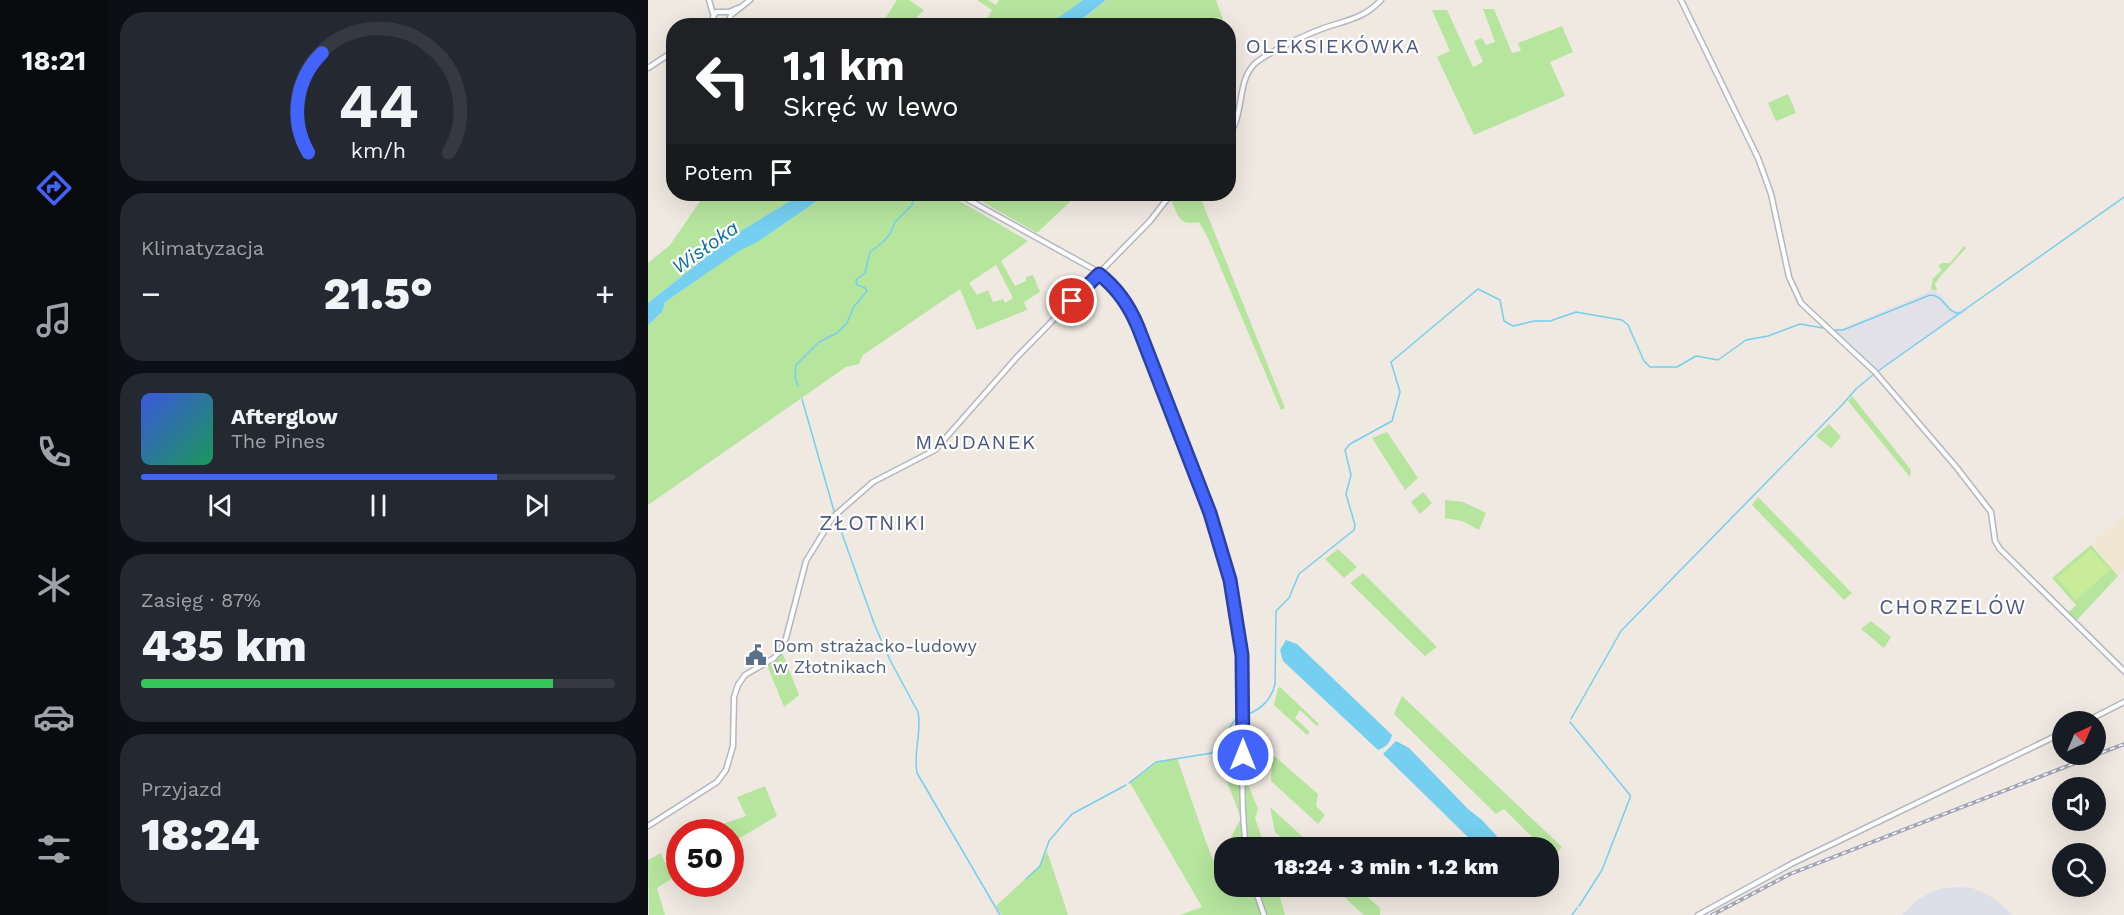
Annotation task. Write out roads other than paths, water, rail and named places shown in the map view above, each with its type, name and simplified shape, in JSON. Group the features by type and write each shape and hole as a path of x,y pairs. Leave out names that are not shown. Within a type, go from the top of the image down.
{"street":[{"path":"709,1 730,18 738,8 750,0"},
{"path":"1236,122 1247,74 1258,61 1308,35 1364,15 1381,0"},
{"path":"1681,0 1763,168 1780,231 1789,278 1801,303 1875,372 1962,475 1990,512 1995,541 2000,549 2124,671"},
{"path":"709,1 713,17 723,11 738,8"},
{"path":"648,68 666,56"},
{"path":"971,201 1099,274 1121,295 1135,320 1210,513 1230,580 1242,655 1245,837"},
{"path":"648,826 717,782 726,770 733,746 734,697 738,686 745,675 774,658 780,651 786,638 806,561 833,517 873,482 934,450 1017,357 1150,221 1166,201"},
{"path":"2106,711 2124,702"},
{"path":"1698,915 1766,877 2052,738"},
{"path":"1258,897 1264,915"}],"water":[{"path":"1083,0 1106,0 1084,18 1058,18"},
{"path":"790,201 817,201 665,302 662,312 648,325 648,303 734,235"},
{"path":"1286,640 1297,644 1392,735 1383,748 1378,750 1283,661 1280,650"},
{"path":"1396,741 1409,748 1498,837 1468,837 1383,754"}],"waterway":[{"path":"1878,371 2124,197"},
{"path":"798,386 795,377 796,365 819,342 837,333 847,323 853,308 867,291 857,285 856,280 865,273 870,252 890,234 895,222 913,201"},
{"path":"1248,714 1266,702 1275,684 1276,611 1289,598 1299,574 1354,530 1355,525 1346,494 1351,475 1345,450 1350,444 1392,421 1400,392 1391,362 1478,289 1500,300 1504,321 1513,326 1534,321 1550,321 1576,312 1622,320 1628,325 1644,361 1650,367 1677,367 1696,356 1718,360 1746,340 1768,336 1800,324 1823,328"},
{"path":"1835,330 1843,330 1930,295 1939,298 1955,313 1960,313"},
{"path":"1571,719 1621,631 1856,389 1874,374"},
{"path":"802,399 834,511"},
{"path":"836,517 875,626 918,712 917,773 1000,915"},
{"path":"1129,783 1156,762 1212,753 1237,717"},
{"path":"1570,722 1630,795 1602,870 1579,906"},
{"path":"1026,879 1040,866 1049,841 1072,814 1126,785"},
{"path":"1572,915 1577,908"}],"railway":[{"path":"1712,915 1790,874 2124,744"}],"place":[{"name":"Dom strażacko-ludowy w Złotnikach","path":"756,655"}],"district":[{"name":"OLEKSIEKÓWKA","path":"1333,46"},
{"name":"MAJDANEK","path":"976,442"},
{"name":"ZŁOTNIKI","path":"873,522"},
{"name":"CHORZELÓW","path":"1953,606"}],"water label":[{"name":"Wisłoka","path":"705,247"}]}
